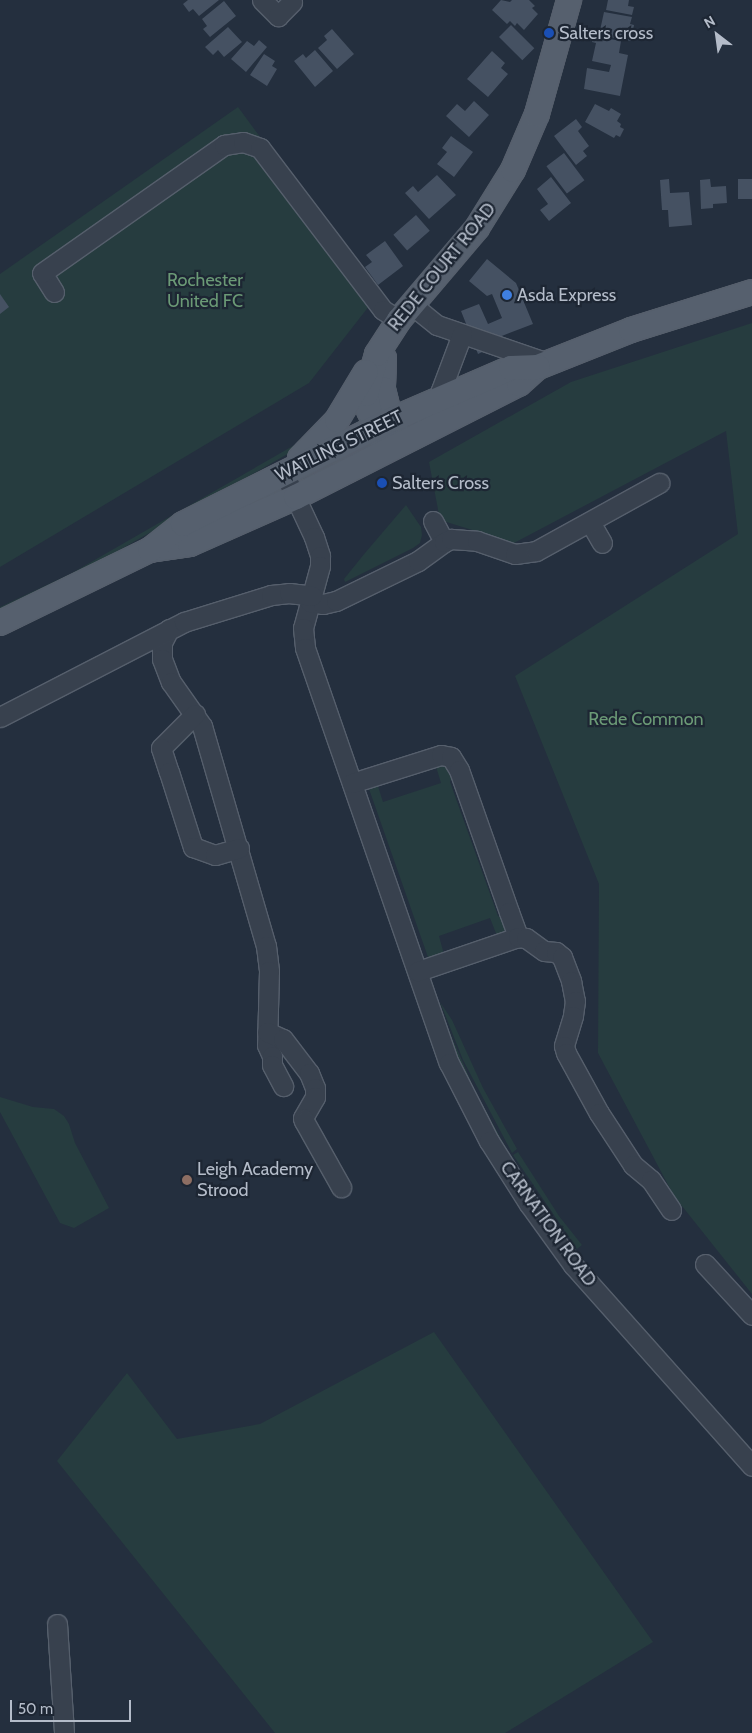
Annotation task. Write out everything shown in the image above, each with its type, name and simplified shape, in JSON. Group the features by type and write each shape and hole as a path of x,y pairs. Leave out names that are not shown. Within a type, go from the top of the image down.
{"main road":[{"name":"REDE COURT ROAD","path":"284,473 337,420 392,335 477,228 513,170 537,114 569,0"},
{"path":"543,365 631,330 752,292"},
{"path":"392,335 389,374 405,400 420,407"},
{"path":"392,335 382,389 383,424 395,448"},
{"name":"WATLING STREET","path":"0,623 150,550 183,524 383,424 510,368 543,365"},
{"name":"WATLING STREET","path":"150,550 190,544 296,497 519,384 543,365"}],"street":[{"path":"262,0 278,16 292,2"},
{"path":"54,292 42,273 224,145 243,142 260,148 383,310 392,335 437,325 501,348 512,349 543,365"},
{"path":"442,398 441,390 462,334"},
{"name":"CARNATION ROAD","path":"284,473 320,556 311,599 302,628 304,642 449,1064 490,1141 529,1204 573,1265 752,1466"},
{"path":"0,717 184,622 266,596 289,593 323,604 336,601 412,564 451,539 468,539 515,554 529,553 541,549 659,483"},
{"path":"433,521 444,542"},
{"path":"590,522 602,543"},
{"path":"169,629 162,643 162,659 171,682 202,726 239,848 268,956 267,1045 273,1057 272,1064 283,1086"},
{"path":"195,714 161,748 193,847 215,855 239,848"},
{"path":"352,783 441,755 449,755 453,758 460,770 522,938 544,951 556,952 562,957 571,981 575,1001 573,1018 564,1046 567,1056 633,1165 651,1180 671,1210"},
{"path":"418,971 522,938"},
{"path":"267,1032 283,1039 310,1074 315,1088 315,1097 303,1118 341,1188"},
{"path":"705,1264 752,1315"},
{"path":"57,1624 64,1733"}],"green space":[{"name":"Rochester United FC","path":"238,107 377,296 309,383 0,567 0,274"},
{"name":"Rede Common","path":"752,323 752,1294 674,1196 598,1053 599,884 515,676 738,534 726,431 514,543 440,520 429,462 571,382"},
{"path":"343,397 291,452 74,576 0,613 0,607 72,573 298,443"},
{"path":"406,505 421,527 420,543 345,582 344,579"},
{"path":"434,760 448,766 452,776 450,782 498,916 505,921 505,929 499,941 490,918 439,936 445,958 429,960 368,786 376,780 383,802 441,783"},
{"path":"440,1002 452,1020 483,1088 517,1149 512,1153 463,1060"},
{"path":"437,1003 476,1093 510,1155 507,1158 462,1073"},
{"path":"0,1097 33,1107 54,1109 64,1116 69,1124 75,1143 109,1208 74,1228 60,1223 0,1112"},
{"path":"518,1152 559,1216 582,1245 577,1249 513,1155"},
{"path":"434,1332 653,1642 505,1733 275,1733 57,1461 127,1373 177,1439 260,1424"}],"building":[{"path":"188,0 219,0 199,16 193,9 189,12 183,4"},
{"path":"501,0 510,2 512,0 529,0 535,6 532,8 538,14 524,30 517,23 515,26 510,21 507,24 492,10"},
{"path":"608,0 629,0 628,6 634,7 632,15 606,10"},
{"path":"224,1 236,16 210,37 203,29 207,26 202,19"},
{"path":"604,12 632,17 630,24 634,25 631,41 599,35"},
{"path":"511,25 534,48 522,60 499,37"},
{"path":"228,27 242,42 224,57 218,50 213,55 205,47"},
{"path":"332,29 354,54 337,69 318,48 327,40 324,36"},
{"path":"593,36 621,41 619,53 628,55 620,96 584,89 587,68 609,72 611,65 592,61 596,43 592,42"},
{"path":"259,40 267,47 246,72 231,59 247,41 254,46"},
{"path":"315,50 333,71 315,87 294,61 303,54 306,58"},
{"path":"492,51 505,63 501,68 508,74 488,97 467,79"},
{"path":"264,54 275,61 272,66 277,69 267,86 250,75"},
{"path":"474,101 489,115 469,137 446,116 457,104 465,111"},
{"path":"595,104 609,111 611,108 621,114 617,121 621,124 620,127 624,129 620,137 616,135 614,138 585,122"},
{"path":"576,119 582,127 578,131 589,146 583,151 587,156 576,165 554,136"},
{"path":"451,136 473,152 454,177 437,164 447,152 442,148"},
{"path":"564,153 584,180 567,193 546,166"},
{"path":"437,175 456,195 429,219 405,193 413,186 418,192"},
{"path":"551,177 571,203 549,221 540,210 548,204 537,189"},
{"path":"669,179 670,193 689,192 692,225 669,227 668,210 662,210 660,180"},
{"path":"710,179 711,187 726,186 727,203 713,204 713,208 701,209 700,180"},
{"path":"738,179 752,179 752,199 738,199"},
{"path":"416,215 430,231 407,251 393,235"},
{"path":"385,241 403,266 378,285 365,267 372,262 366,255"},
{"name":"Asda Express","path":"487,259 516,283 533,324 494,339 497,345 478,354 461,311 479,304 488,324 502,318 492,294 487,296 469,281"},
{"path":"0,294 9,307 0,314"}],"place":[{"name":"Salters cross","path":"549,33"},
{"name":"Asda Express","path":"507,295"},
{"name":"Salters Cross","path":"382,483"},
{"name":"Leigh Academy Strood","path":"187,1180"}]}
